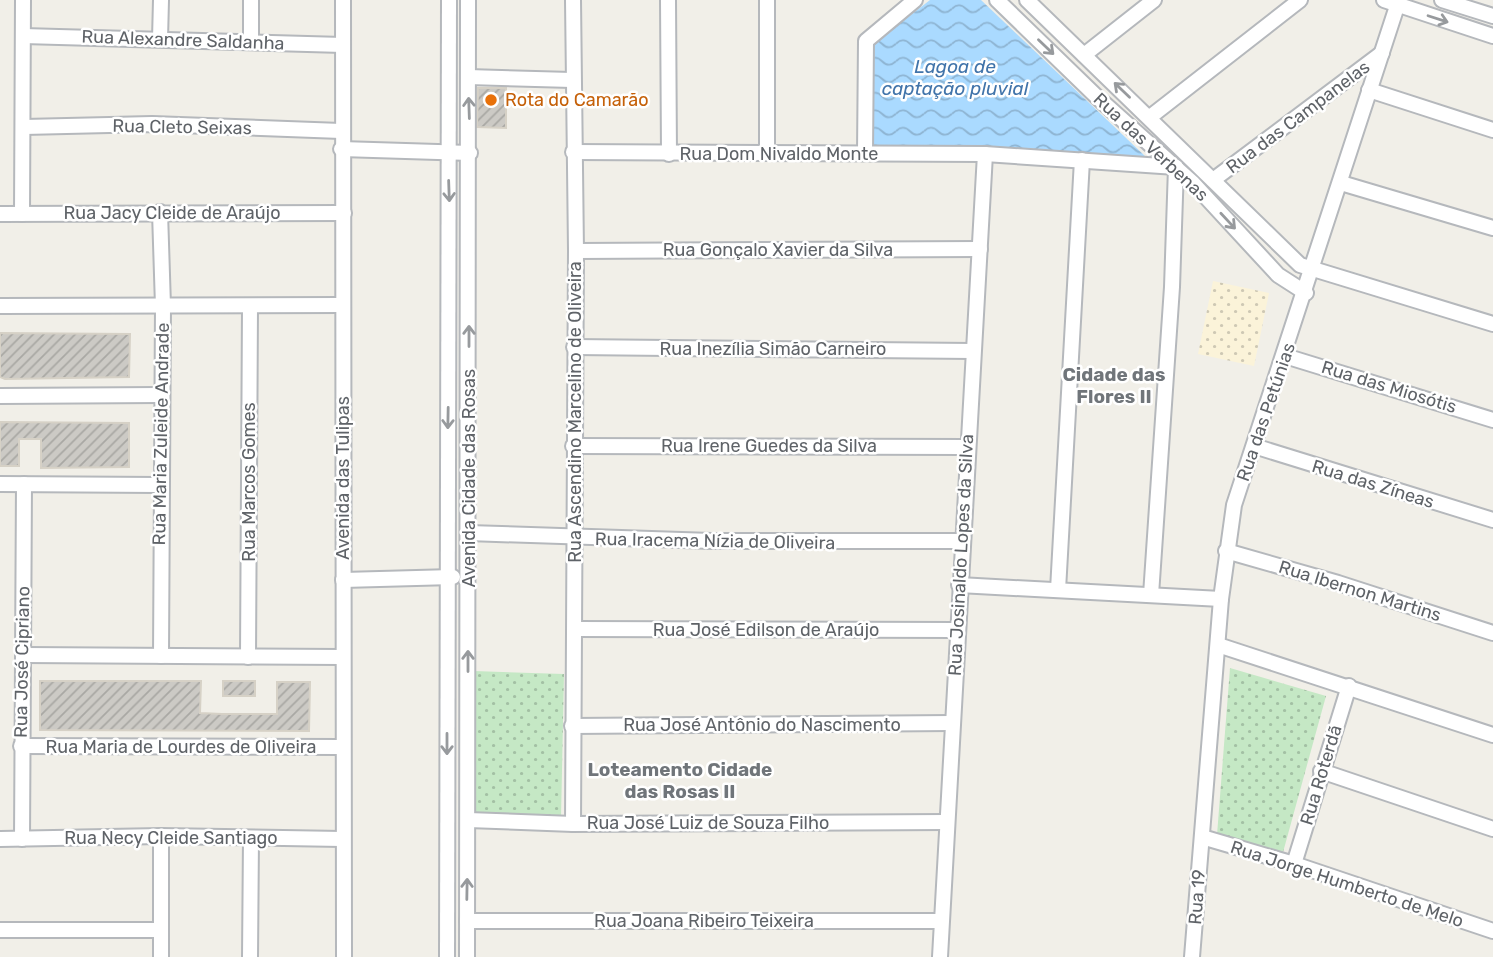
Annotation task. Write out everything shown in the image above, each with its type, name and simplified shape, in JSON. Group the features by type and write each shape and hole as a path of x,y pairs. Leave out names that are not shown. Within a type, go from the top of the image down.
{"street":[{"path":"22,214 23,0"},
{"path":"160,39 161,0"},
{"path":"251,0 251,43"},
{"name":"Avenida das Tulipas","path":"343,0 341,149 344,213 344,957"},
{"name":"Avenida Cidade das Rosas","path":"447,957 449,0"},
{"name":"Avenida Cidade das Rosas","path":"467,957 470,153 468,0"},
{"name":"Rua Ascendino Marcelino de Oliveira","path":"573,0 576,251 573,824"},
{"path":"668,0 669,154"},
{"path":"767,0 767,153"},
{"path":"865,153 866,41 915,0"},
{"name":"Rua das Verbenas","path":"997,0 1097,97 1176,167 1278,275 1306,293"},
{"name":"Rua das Verbenas","path":"1027,0 1150,117 1288,255 1313,271 1493,324"},
{"path":"1084,55 1154,0"},
{"path":"1150,117 1300,0"},
{"path":"1442,0 1493,16"},
{"path":"1394,2 1493,36"},
{"name":"Rua das Petúnias","path":"1202,837 1221,599 1234,505 1341,183 1382,52 1394,2"},
{"name":"Rua Alexandre Saldanha","path":"23,36 343,45"},
{"name":"Rua das Campanelas","path":"1213,180 1382,52"},
{"path":"468,77 572,80"},
{"path":"1369,90 1493,130"},
{"name":"Rua Cleto Seixas","path":"24,127 152,124 341,131"},
{"path":"341,149 470,153"},
{"name":"Rua Dom Nivaldo Monte","path":"573,152 985,154 1176,167"},
{"name":"Rua Josinaldo Lopes da Silva","path":"940,957 966,447 985,154"},
{"path":"1151,595 1172,287 1176,167 1188,155"},
{"path":"1058,590 1082,160"},
{"path":"1341,183 1493,228"},
{"name":"Rua Maria Zuleide Andrade","path":"160,212 163,306 159,485 160,656"},
{"name":"Rua Jacy Cleide de Araújo","path":"0,214 344,213"},
{"name":"Rua Gonçalo Xavier da Silva","path":"576,251 980,249"},
{"path":"0,306 343,305"},
{"name":"Rua Marcos Gomes","path":"248,657 250,307"},
{"name":"Rua Inezília Simão Carneiro","path":"574,347 972,351"},
{"name":"Rua das Miosótis","path":"1285,356 1493,420"},
{"path":"0,396 160,395"},
{"name":"Rua Irene Guedes da Silva","path":"573,446 966,447"},
{"name":"Rua das Zíneas","path":"1254,446 1493,520"},
{"path":"0,484 159,485"},
{"name":"Rua José Cipriano","path":"22,839 24,484"},
{"name":"Rua Iracema Nízia de Oliveira","path":"468,533 573,539 962,541"},
{"name":"Rua Ibernon Martins","path":"1227,551 1338,583 1493,634"},
{"path":"343,580 468,578"},
{"path":"959,585 1221,599"},
{"name":"Rua José Edilson de Araújo","path":"575,629 957,630"},
{"path":"1218,645 1493,735"},
{"path":"24,655 342,657"},
{"name":"Rua Roterdã","path":"1294,864 1349,686"},
{"name":"Rua José Antônio do Nascimento","path":"572,726 952,723"},
{"name":"Rua Maria de Lourdes de Oliveira","path":"21,746 342,747"},
{"path":"1321,771 1493,829"},
{"name":"Rua José Luiz de Souza Filho","path":"468,820 573,824 947,822"},
{"path":"160,957 161,836"},
{"name":"Rua Necy Cleide Santiago","path":"0,839 161,836 342,838"},
{"name":"Rua Jorge Humberto de Melo","path":"1202,837 1294,864 1493,931"},
{"name":"Rua 19","path":"1192,957 1202,837"},
{"path":"250,957 251,838"},
{"name":"Rua Joana Ribeiro Teixeira","path":"467,921 940,921"},
{"path":"0,930 161,930"}],"sand":[{"path":"1213,281 1269,293 1254,366 1198,354"}],"green space":[{"path":"1230,668 1326,696 1282,856 1217,835"},
{"path":"474,671 564,674 561,818 473,814"}],"water":[{"name":"Lagoa de captação pluvial","path":"930,0 981,0 1146,157 871,147 872,45"}],"building":[{"path":"478,88 506,88 506,128 477,127"},
{"path":"0,333 130,334 129,377 5,379 0,377"},
{"path":"0,422 129,423 129,467 41,468 41,439 19,439 19,466 0,466"},
{"path":"40,681 201,681 200,713 222,714 277,714 277,682 310,682 309,731 40,730"},
{"path":"223,681 255,681 255,696 223,696"}],"place":[{"name":"Rota do Camarão","path":"491,100"}],"district":[{"name":"Cidade das Flores II","path":"1114,385"},
{"name":"Loteamento Cidade das Rosas II","path":"680,780"}]}
